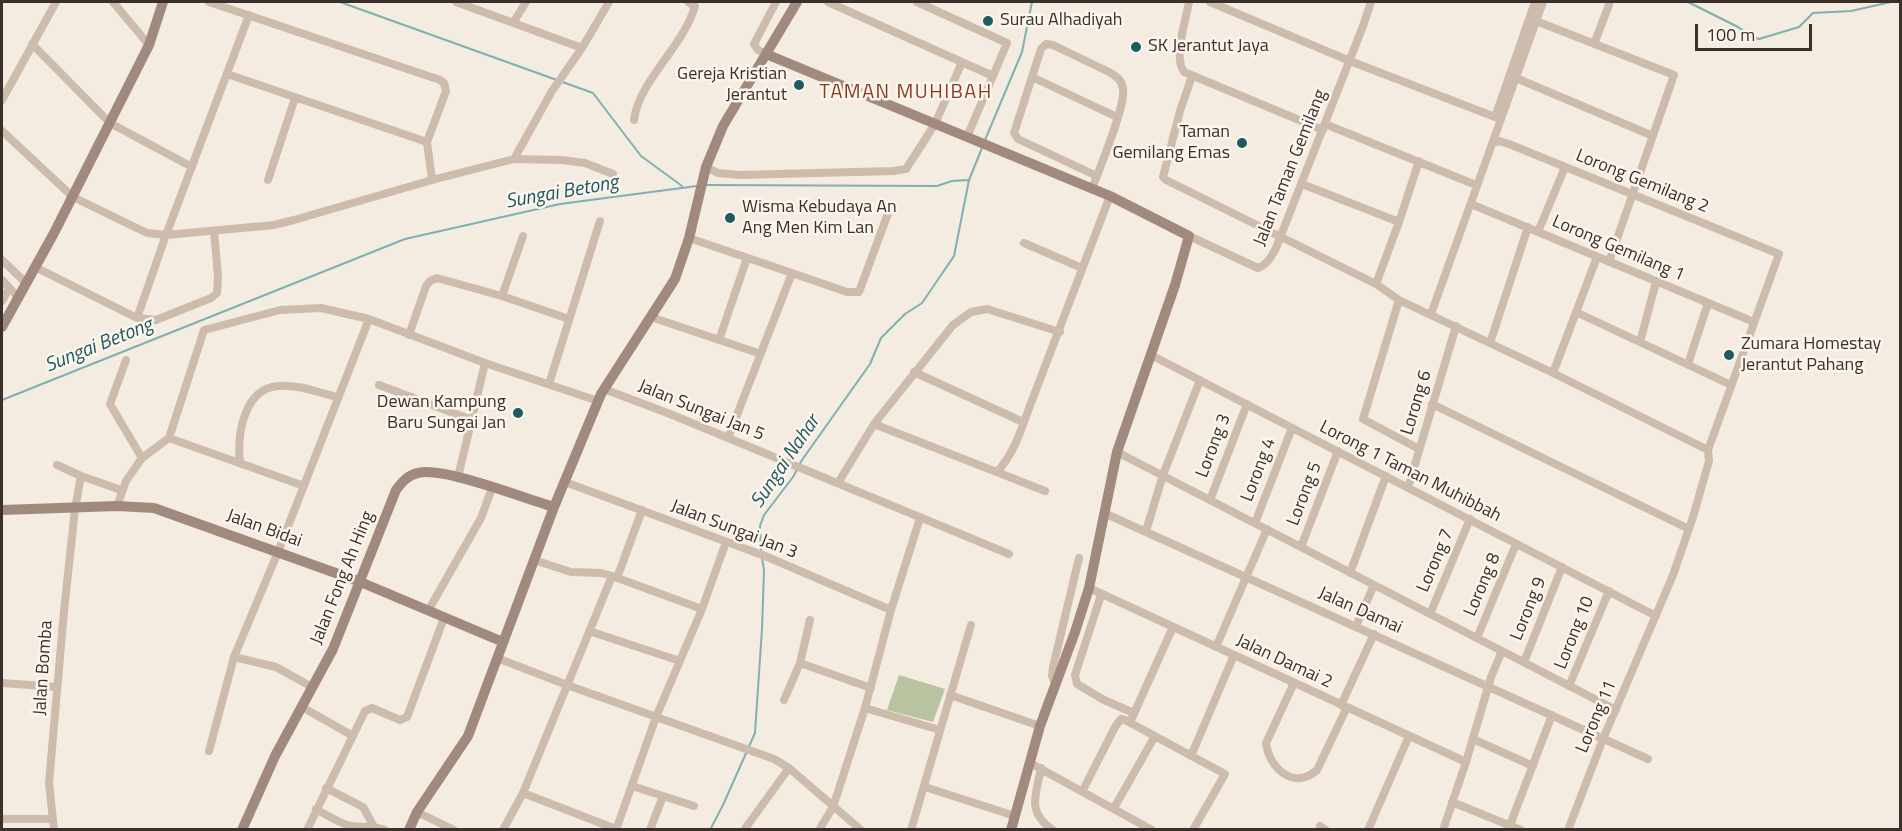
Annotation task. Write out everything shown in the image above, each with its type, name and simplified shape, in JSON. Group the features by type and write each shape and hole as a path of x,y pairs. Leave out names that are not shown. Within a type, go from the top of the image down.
{"street":[{"path":"2,100 56,2"},
{"path":"113,2 149,45"},
{"path":"2,327 73,197 149,45 163,2"},
{"path":"209,2 444,83 446,91 427,142 432,180"},
{"path":"456,2 582,48"},
{"path":"513,23 526,2"},
{"path":"514,159 552,91 582,48 609,2"},
{"path":"776,2 754,44 758,50 1110,196 1189,236 1175,285 1118,452 1089,588 1040,726 1011,830"},
{"path":"408,830 417,812 468,736 554,507 598,400 627,351 675,279 689,238 705,171 723,126 797,2"},
{"path":"828,2 993,76"},
{"path":"918,2 1006,43 969,138"},
{"path":"1189,2 1179,64 1192,76 1419,161 1471,183"},
{"path":"1210,2 1350,61 1495,117 1535,2"},
{"name":"Jalan Taman Gemilang","path":"1189,236 1258,268 1270,260 1281,238 1371,2"},
{"path":"1431,314 1543,2"},
{"path":"1594,44 1610,2"},
{"path":"634,120 640,99 688,25 693,3"},
{"path":"137,318 249,15"},
{"path":"1536,21 1674,75 1609,261"},
{"path":"32,44 110,123 192,166"},
{"path":"1092,189 1097,176 1117,117 1124,93 1121,81 1109,72 1053,45 1046,44 1041,49 1014,130 1015,136 1097,176"},
{"path":"705,171 740,176 901,171 909,165 935,124 962,62"},
{"path":"227,74 427,142"},
{"path":"1192,76 1164,166 1163,177 1166,180 1376,284 1399,300 1708,450"},
{"path":"1032,77 1117,117"},
{"path":"1516,78 1653,136"},
{"path":"268,180 295,98"},
{"path":"2,131 73,197 140,230 166,235 274,225 514,159 585,163 613,174"},
{"name":"Lorong Gemilang 2","path":"1493,143 1498,141 1509,144 1779,254"},
{"path":"1376,284 1419,161"},
{"path":"1538,232 1565,167"},
{"path":"1302,184 1399,222"},
{"path":"997,472 1014,449 1110,196"},
{"name":"Lorong Gemilang 1","path":"1471,204 1754,322"},
{"path":"689,238 847,292 859,292 890,208"},
{"path":"549,384 600,220"},
{"path":"1491,343 1528,228"},
{"path":"35,267 137,318 156,320 214,296 218,288 214,231"},
{"path":"502,296 523,236"},
{"path":"1024,243 1082,268"},
{"name":"Lorong 11","path":"1568,830 1603,738 1656,616 1689,529 1709,461 1708,450 1779,254"},
{"path":"1553,373 1597,256"},
{"path":"719,340 747,258"},
{"path":"2,260 25,282"},
{"path":"728,438 792,273"},
{"path":"409,335 426,286 437,278 502,296 569,319"},
{"path":"2,280 18,297"},
{"path":"1640,342 1656,282"},
{"path":"2,301 9,288"},
{"path":"1399,300 1363,419 1419,449"},
{"path":"1688,364 1708,303"},
{"path":"117,506 121,490 142,458 169,438 204,330 280,310 321,308 369,320 485,363 598,400"},
{"path":"838,483 874,424 914,372 962,317 978,309 998,311 1060,332"},
{"path":"1576,312 1731,385"},
{"path":"651,317 761,354"},
{"path":"209,751 234,657 369,320"},
{"name":"Lorong 6","path":"1408,488 1456,326"},
{"name":"Lorong 1 Taman Muhibbah","path":"1151,355 1656,616"},
{"path":"126,360 110,404 142,458"},
{"path":"458,477 485,363"},
{"path":"914,372 1023,422"},
{"path":"1146,531 1162,475 1200,380"},
{"path":"380,385 472,420"},
{"path":"240,463 238,452 247,409 251,401 264,390 279,386 292,386 339,397"},
{"name":"Jalan Sungai Jan 5","path":"604,389 1009,554"},
{"name":"Lorong 3","path":"1210,500 1246,404"},
{"path":"1432,404 1689,529"},
{"path":"874,424 1045,491"},
{"name":"Lorong 4","path":"1255,523 1292,428"},
{"path":"169,438 304,486"},
{"name":"Lorong 5","path":"1301,547 1338,451"},
{"path":"1118,452 1616,710"},
{"path":"57,465 121,490"},
{"name":"Jalan Fong Ah Hing","path":"242,830 251,805 275,756 333,649 358,581 396,490 403,482 411,475 429,471 458,477 554,507"},
{"name":"Jalan Bomba","path":"54,830 49,783 75,509 81,476"},
{"path":"1350,573 1386,476"},
{"name":"Jalan Sungai Jan 3","path":"565,482 765,556 891,610"},
{"path":"428,611 481,518 492,488"},
{"name":"Jalan Bidai","path":"2,510 117,506 154,508 358,581 503,642"},
{"path":"503,830 523,793 589,631 642,510"},
{"name":"Jalan Damai","path":"1104,513 1648,759"},
{"path":"819,830 833,807 865,708 891,610 920,518"},
{"name":"Lorong 7","path":"1430,614 1470,519"},
{"path":"1216,647 1267,529"},
{"path":"523,793 616,829 656,717 702,609 726,542"},
{"name":"Lorong 8","path":"1477,638 1516,544"},
{"path":"1055,683 1052,676 1053,667 1079,558"},
{"path":"534,560 571,572 601,573 702,609"},
{"name":"Lorong 9","path":"1524,662 1562,567"},
{"path":"1356,626 1374,585"},
{"name":"Jalan Damai 2","path":"1089,588 1467,762"},
{"name":"Lorong 10","path":"1569,686 1608,591"},
{"path":"1101,594 1075,675 1077,684 1134,714"},
{"path":"307,830 365,711 368,708 376,709 400,720 407,717 444,618"},
{"path":"784,700 800,663 810,620"},
{"path":"911,830 971,625"},
{"path":"1130,722 1173,627"},
{"path":"589,631 680,662"},
{"path":"1294,683 1266,743 1267,753 1279,771 1300,778 1310,776 1317,770 1374,634"},
{"path":"1443,830 1467,762 1488,687 1502,651"},
{"path":"1191,756 1234,655"},
{"path":"234,657 276,667 312,687"},
{"path":"497,658 774,759 789,768 861,830"},
{"path":"800,663 871,688"},
{"path":"2,683 57,687"},
{"path":"950,695 1040,726"},
{"path":"302,707 353,736"},
{"path":"865,708 940,730"},
{"path":"1510,825 1552,715"},
{"path":"1083,790 1121,719 1130,722 1224,774 1192,830"},
{"path":"1114,808 1155,736"},
{"path":"1368,830 1409,736"},
{"path":"1473,739 1533,765"},
{"path":"1030,763 1083,790 1152,830"},
{"path":"744,830 789,768"},
{"path":"1041,768 1034,806 1040,820 1053,830"},
{"path":"632,786 694,806"},
{"path":"925,787 1015,816"},
{"path":"326,788 363,807 373,825"},
{"path":"650,830 663,796"},
{"path":"1452,802 1521,830"},
{"path":"316,809 341,823 353,826 373,825 384,830"},
{"path":"417,812 454,830"},
{"path":"2,819 53,819"}],"green space":[{"path":"899,675 945,689 933,722 887,710"}],"waterway":[{"path":"340,2 593,93 641,156 682,186"},
{"name":"Sungai Betong","path":"985,140 1022,52 1032,2"},
{"name":"Sungai Betong","path":"1688,2 1759,39 1799,27 1813,13 1851,11 1891,2"},
{"name":"Sungai Nahar","path":"761,552 760,526 764,515 793,477 802,460 870,364 881,338 905,314 922,303 954,256 969,180 982,148"},
{"name":"Sungai Betong","path":"706,185 937,186 952,181 969,180"},
{"name":"Sungai Betong","path":"2,400 405,239 560,204 697,186"},
{"name":"Sungai Nahar","path":"710,830 755,733 762,629 764,570 762,558"}],"place":[{"name":"Surau Alhadiyah","path":"988,21"},
{"name":"SK Jerantut Jaya","path":"1136,47"},
{"name":"Gereja Kristian Jerantut","path":"799,85"},
{"name":"Taman Gemilang Emas","path":"1242,143"},
{"name":"Wisma Kebudaya An Ang Men Kim Lan","path":"730,218"},
{"name":"Zumara Homestay Jerantut Pahang","path":"1729,355"},
{"name":"Dewan Kampung Baru Sungai Jan","path":"518,413"}],"district":[{"name":"TAMAN MUHIBAH","path":"906,93"}]}
